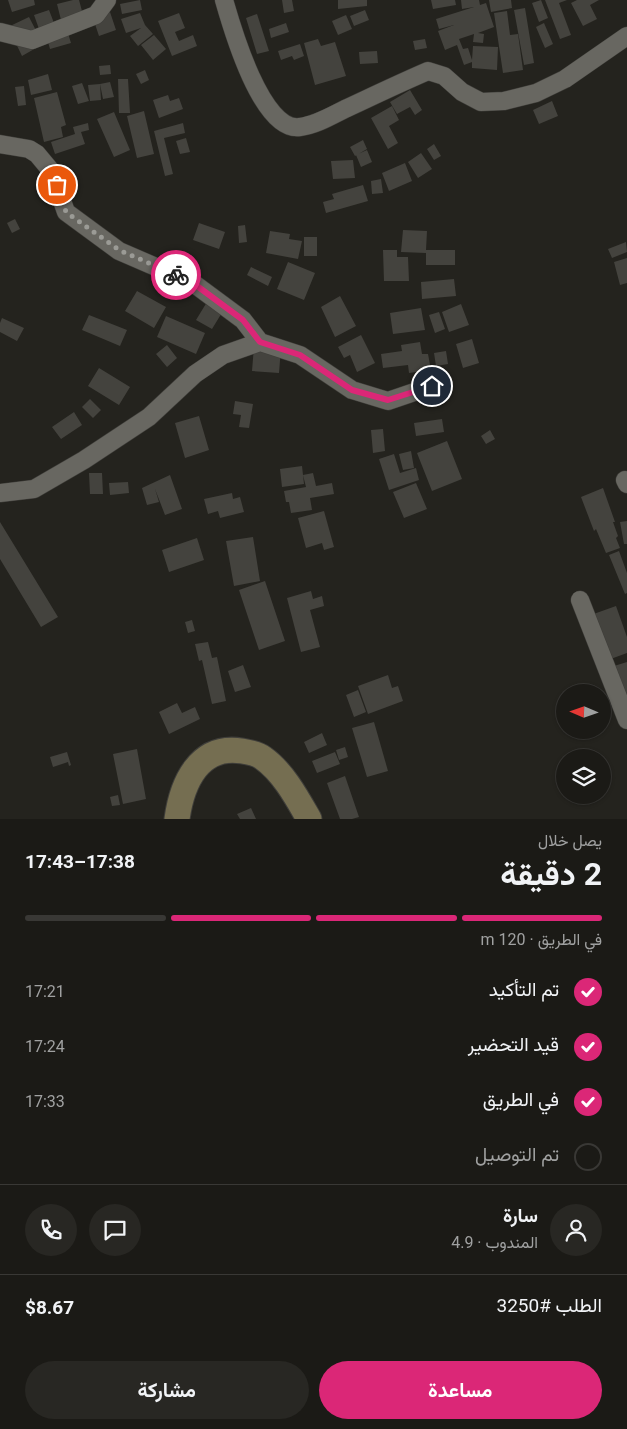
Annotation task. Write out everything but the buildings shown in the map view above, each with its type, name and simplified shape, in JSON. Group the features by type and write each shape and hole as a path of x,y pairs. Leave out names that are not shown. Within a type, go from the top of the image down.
{"main road":[{"path":"177,819 184,788 195,768 210,754 231,749 262,757 275,769 309,819"}],"street":[{"path":"0,32 32,40 96,16 108,0"},
{"path":"224,0 236,41 253,82 280,122 298,128 320,121 428,71 444,76 462,92 481,102 521,98 565,79 627,36"},
{"path":"0,144 29,149 38,154 52,172 66,212 119,250 193,283 243,320 260,342 300,355 352,390 380,399 388,400 432,386"},
{"path":"0,493 34,489 84,460 149,417 195,374 223,355 260,342"},
{"path":"580,600 627,720"}],"way so far":[{"path":"57,185 66,212 119,250 176,275"}],"route":[{"path":"176,275 193,283 243,320 260,342 300,355 352,390 388,400 432,386"}]}
